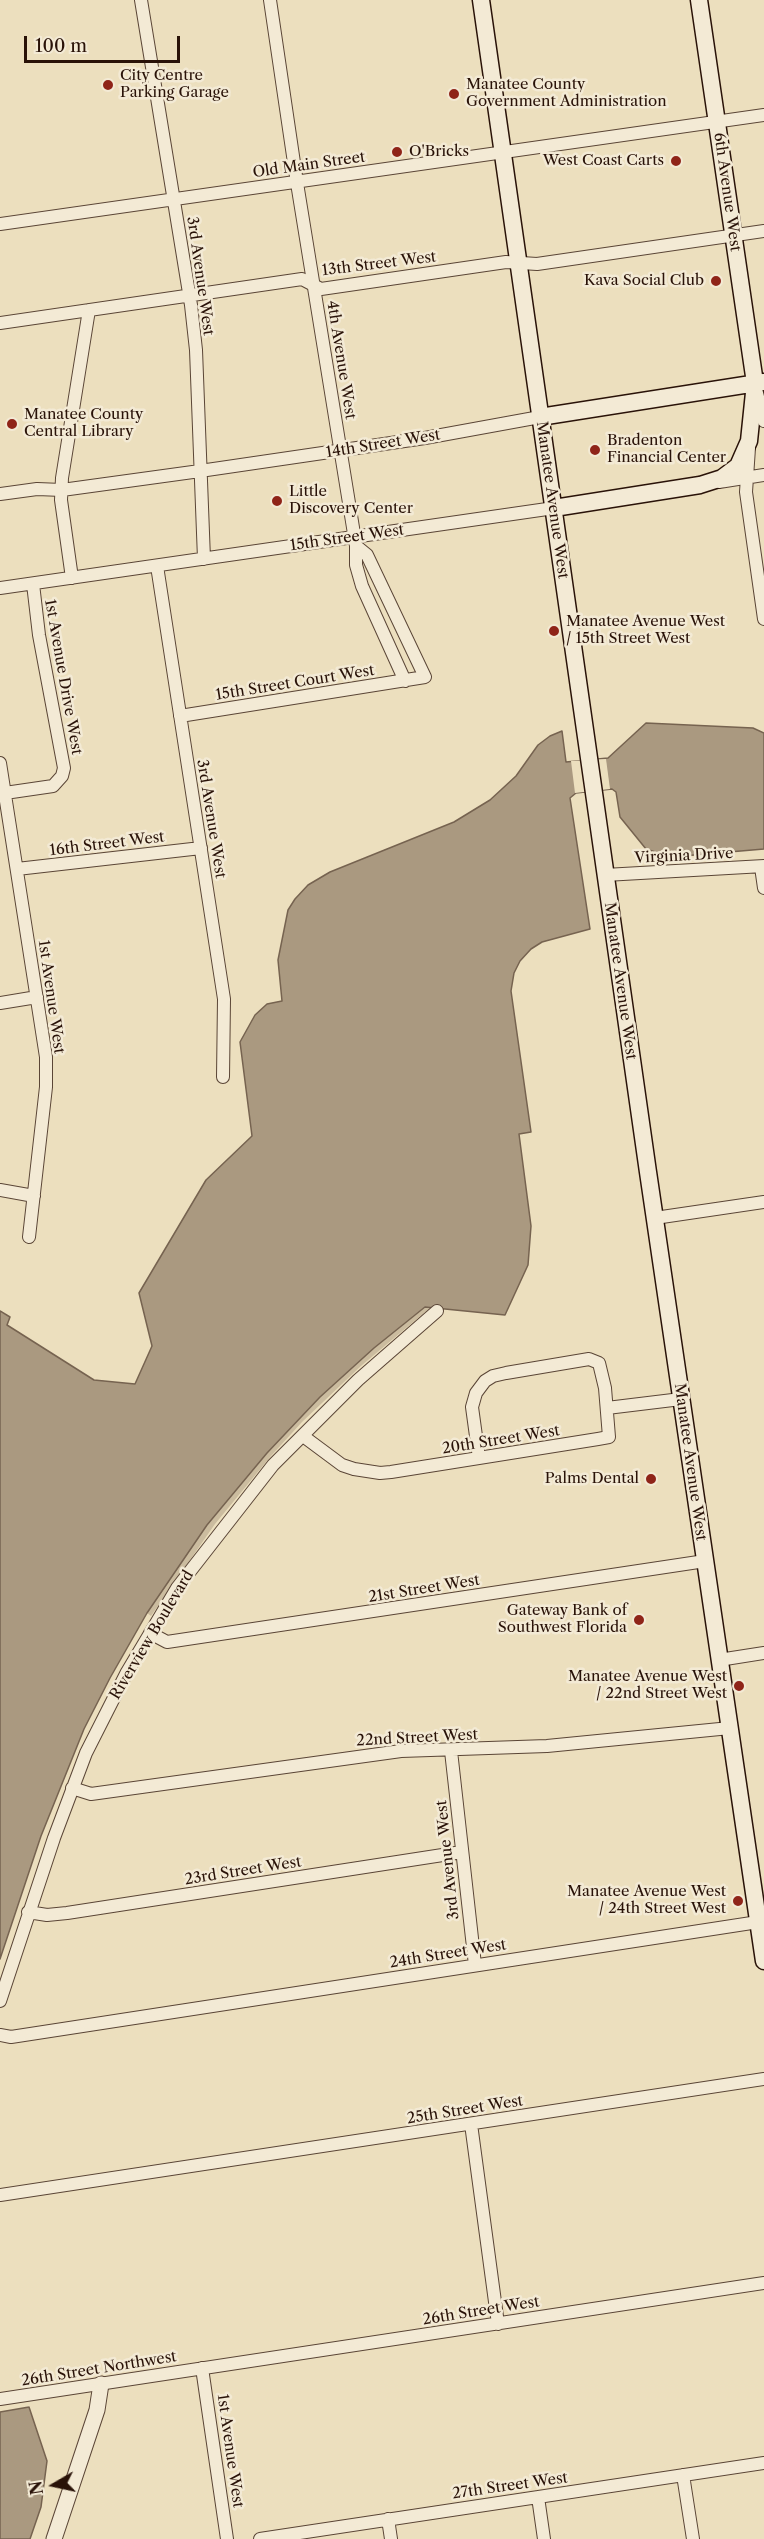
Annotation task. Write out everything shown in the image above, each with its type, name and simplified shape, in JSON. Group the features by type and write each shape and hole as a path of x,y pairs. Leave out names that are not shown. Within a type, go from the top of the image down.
{"main road":[{"name":"Manatee Avenue West","path":"481,0 605,875 764,1961"},
{"name":"6th Avenue West","path":"699,0 734,236 759,382 749,441 742,459 732,472 722,478 700,484"},
{"name":"14th Street West","path":"540,417 759,382"},
{"name":"15th Street West","path":"554,508 700,484"}],"street":[{"name":"3rd Avenue West","path":"141,0 196,350 204,559"},
{"name":"4th Avenue West","path":"270,0 355,542 355,557 362,586 415,679"},
{"name":"Old Main Street","path":"0,224 764,115"},
{"name":"13th Street West","path":"0,323 302,279 321,289 506,262 537,264 764,231"},
{"path":"72,578 62,490 89,310"},
{"name":"6th Avenue West","path":"759,382 764,421"},
{"name":"14th Street West","path":"0,494 37,489 62,490 200,471 540,417"},
{"name":"6th Avenue West","path":"749,441 747,492 764,619"},
{"name":"15th Street West","path":"700,484 764,475"},
{"name":"15th Street West","path":"0,588 204,559 355,542 554,508"},
{"name":"4th Avenue West","path":"355,542 367,555 415,679"},
{"name":"3rd Avenue West","path":"158,566 224,999 223,1077"},
{"name":"1st Avenue Drive West","path":"5,794 53,786 62,776 64,768 39,635 33,584"},
{"name":"15th Street Court West","path":"180,716 415,679"},
{"name":"1st Avenue West","path":"0,763 37,997 46,1074 29,1237"},
{"name":"16th Street West","path":"16,869 201,848"},
{"path":"763,866 764,888"},
{"name":"Virginia Drive","path":"605,875 763,866"},
{"path":"0,1003 37,997"},
{"path":"0,1190 34,1196"},
{"path":"655,1218 764,1202"},
{"name":"Riverview Boulevard","path":"0,2001 28,1912 72,1788 98,1729 177,1588 273,1465 358,1380 437,1311"},
{"path":"478,1458 472,1407 480,1386 493,1376 594,1359 601,1368 607,1408 681,1399"},
{"name":"20th Street West","path":"303,1436 342,1465 367,1472 391,1472 609,1437 607,1408"},
{"name":"21st Street West","path":"150,1633 167,1642 705,1562"},
{"path":"719,1660 764,1653"},
{"name":"22nd Street West","path":"72,1788 91,1794 103,1793 401,1751 547,1746 730,1728"},
{"name":"3rd Avenue West","path":"452,1750 475,1965"},
{"name":"23rd Street West","path":"28,1912 47,1915 67,1913 462,1852"},
{"name":"24th Street West","path":"0,2035 11,2037 758,1922"},
{"name":"25th Street West","path":"0,2195 764,2079"},
{"path":"471,2124 498,2324"},
{"name":"26th Street West","path":"202,2368 764,2283"},
{"name":"1st Avenue West","path":"202,2368 227,2539"},
{"name":"26th Street Northwest","path":"0,2399 202,2368"},
{"path":"54,2539 98,2410 101,2384"},
{"name":"27th Street West","path":"260,2539 764,2463"},
{"path":"683,2475 693,2539"},
{"path":"538,2497 544,2539"},
{"path":"388,2519 391,2539"}],"shaded area":[{"path":"646,723 753,728 764,733 764,849 671,857 646,849 620,817 616,792 612,789 576,793 570,798 590,929 542,942 531,949 520,961 514,973 511,991 531,1132 519,1134 531,1226 528,1265 505,1315 425,1307 374,1348 320,1397 267,1453 207,1525 147,1613 84,1729 41,1836 0,1959 0,1311 10,1317 7,1325 94,1380 135,1384 152,1346 139,1293 206,1180 252,1136 240,1042 255,1015 267,1004 282,1001 278,960 288,910 295,899 308,885 330,872 454,822 490,800 516,776 538,745 550,736 562,731 566,762 608,758"},
{"path":"426,1307 431,1307 361,1366 302,1422 271,1456 215,1524 151,1616 147,1613 207,1525 267,1453 320,1397 374,1348"},
{"path":"29,2407 47,2461 41,2507 30,2539 0,2539 0,2412"}],"pier":[{"path":"606,759 610,789 575,793 571,761"}],"place":[{"name":"City Centre Parking Garage","path":"108,85"},
{"name":"Manatee County Government Administration","path":"454,94"},
{"name":"O'Bricks","path":"397,152"},
{"name":"West Coast Carts","path":"676,161"},
{"name":"Kava Social Club","path":"716,281"},
{"name":"Manatee County Central Library","path":"12,424"},
{"name":"Bradenton Financial Center","path":"595,450"},
{"name":"Little Discovery Center","path":"277,501"},
{"name":"Manatee Avenue West / 15th Street West","path":"554,631"},
{"name":"Palms Dental","path":"651,1479"},
{"name":"Gateway Bank of Southwest Florida","path":"639,1620"},
{"name":"Manatee Avenue West / 22nd Street West","path":"739,1686"},
{"name":"Manatee Avenue West / 24th Street West","path":"738,1901"}]}
